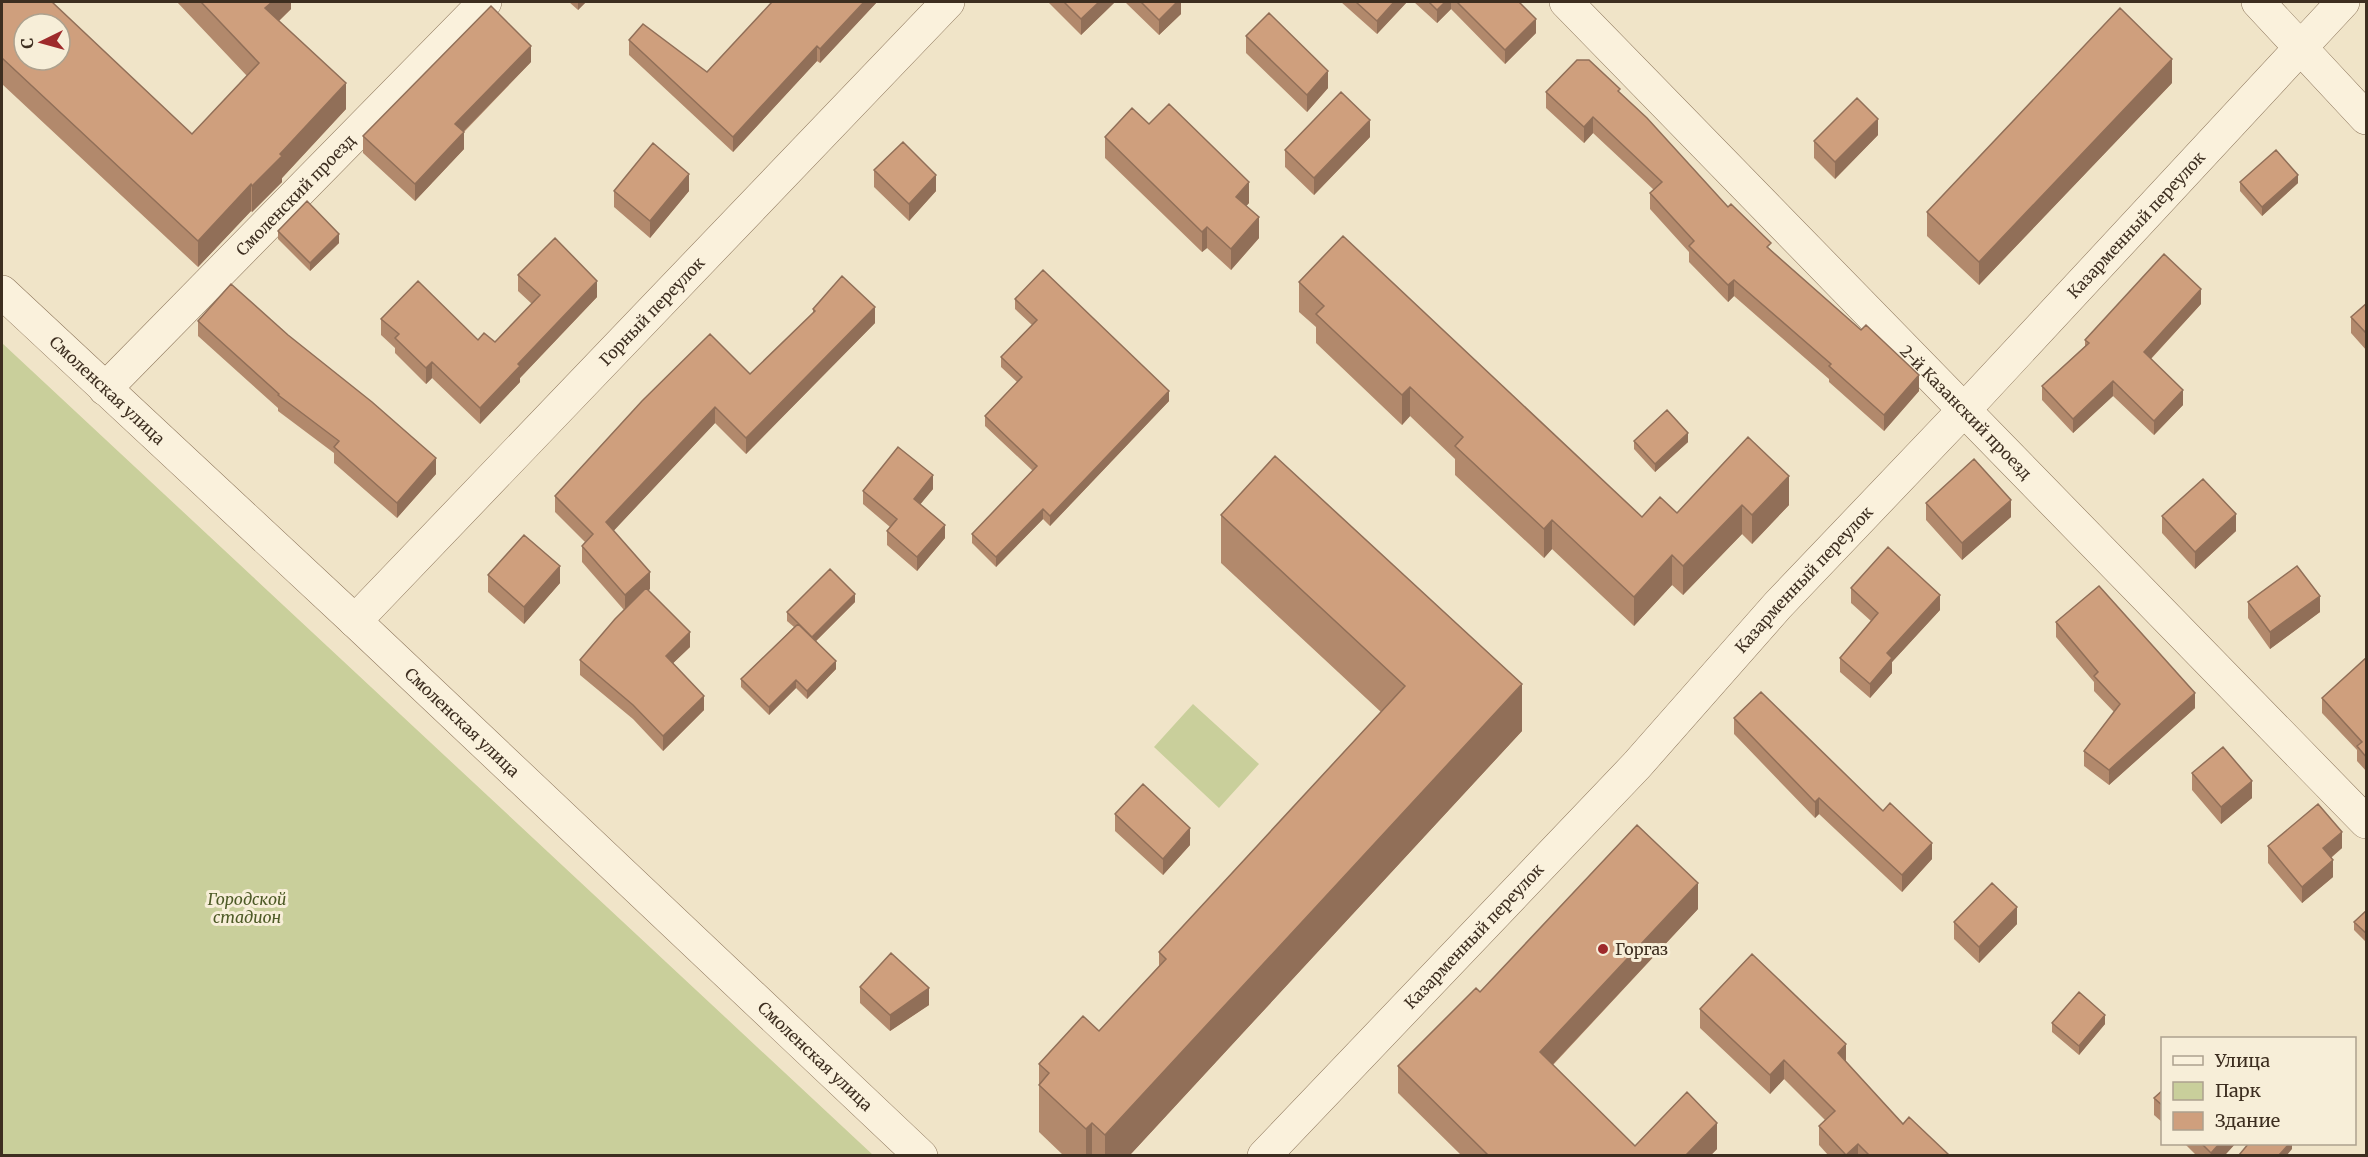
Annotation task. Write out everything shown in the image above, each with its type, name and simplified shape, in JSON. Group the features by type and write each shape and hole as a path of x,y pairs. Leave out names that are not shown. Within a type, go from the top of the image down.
{"street":[{"name":"Смоленский проезд","path":"105,389 484,2"},
{"name":"Горный переулок","path":"355,621 948,2"},
{"name":"2-й Казанский проезд","path":"1566,2 2367,822"},
{"path":"2258,2 2367,118"},
{"name":"Казарменный переулок","path":"1264,1155 1637,765 1778,605 1964,410 2343,2"},
{"name":"Смоленская улица","path":"2,292 355,621 921,1155"}],"green space":[{"name":"Городской стадион","path":"2,343 873,1155 2,1155"},
{"path":"1193,704 1259,764 1219,808 1154,747"}],"building":[{"path":"2,2 52,2 63,12 12,12 12,67 2,58"},
{"path":"201,2 272,2 265,8 346,83 280,154 282,156 252,186 251,184 198,241 17,72 72,72 72,21 192,134 259,63"},
{"path":"772,2 864,2 820,49 817,46 733,137 629,40 643,24 707,72"},
{"path":"1064,2 1099,2 1081,19"},
{"path":"1141,2 1177,2 1159,20"},
{"path":"1356,2 1394,2 1377,21"},
{"path":"1429,2 1445,2 1437,10"},
{"path":"1457,2 1519,2 1536,19 1505,50"},
{"path":"491,6 531,46 455,124 464,132 415,184 363,136"},
{"path":"2120,8 2172,59 1979,262 1927,212"},
{"path":"1269,13 1328,71 1307,95 1246,36"},
{"path":"1577,60 1589,60 1620,89 1618,91 1647,118 1728,207 1731,204 1771,243 1767,247 1861,330 1866,325 1919,375 1884,415 1829,366 1831,364 1734,280 1728,285 1689,246 1694,241 1650,193 1662,182 1593,117 1584,127 1546,92"},
{"path":"1341,92 1370,120 1314,178 1285,150"},
{"path":"1857,98 1878,119 1835,162 1814,141"},
{"path":"1169,104 1249,182 1236,197 1259,217 1231,249 1207,227 1202,232 1105,137 1132,108 1149,124"},
{"path":"903,142 936,175 909,204 874,170"},
{"path":"653,143 689,174 650,221 614,191"},
{"path":"2276,150 2298,175 2262,207 2240,182"},
{"path":"307,201 339,234 310,263 278,231"},
{"path":"1343,236 1642,517 1660,497 1677,513 1748,437 1789,476 1752,515 1742,505 1683,566 1672,555 1634,597 1552,520 1544,529 1455,446 1463,437 1410,387 1402,395 1316,314 1324,306 1299,282"},
{"path":"555,238 597,281 518,364 520,366 480,408 432,362 426,368 395,338 399,334 381,319 418,281 478,340 484,333 495,342 540,295 518,275"},
{"path":"2164,254 2201,289 2144,352 2183,390 2154,421 2113,381 2073,419 2042,386 2089,343 2085,340"},
{"path":"1043,270 1169,391 1050,516 1043,509 996,557 972,534 1037,466 985,416 1022,377 1001,357 1037,320 1015,299"},
{"path":"842,276 875,307 746,438 715,407 606,522 650,572 625,595 582,546 593,534 555,496 642,401 710,334 750,374 815,311 813,309"},
{"path":"231,284 288,335 372,402 436,458 397,503 334,447 339,441 278,395 198,321"},
{"path":"2367,303 2367,334 2351,317"},
{"path":"1667,410 1688,433 1655,464 1634,441"},
{"path":"898,447 933,475 914,499 945,525 917,557 887,531 897,519 863,491"},
{"path":"1275,456 1522,684 1105,1135 1092,1123 1086,1129 1039,1085 1049,1073 1039,1064 1083,1016 1099,1031 1166,959 1159,952 1405,686 1221,515"},
{"path":"1974,459 2011,500 1962,543 1926,503"},
{"path":"2203,479 2236,514 2195,552 2162,516"},
{"path":"524,535 560,566 524,607 488,575"},
{"path":"1888,547 1940,595 1887,653 1892,658 1870,684 1840,658 1878,613 1851,588"},
{"path":"2297,566 2320,596 2270,632 2248,602"},
{"path":"830,569 855,594 812,637 787,612"},
{"path":"2099,586 2195,693 2109,770 2084,751 2120,704 2094,676 2098,672 2056,622"},
{"path":"646,588 690,632 666,656 704,696 663,736 633,705 580,660 615,619"},
{"path":"798,624 836,661 807,691 796,680 769,707 741,679"},
{"path":"2367,657 2367,758 2357,746 2362,742 2322,698"},
{"path":"1761,692 1883,811 1890,803 1932,843 1902,875 1819,798 1815,802 1734,718"},
{"path":"2223,747 2252,781 2221,807 2192,773"},
{"path":"1143,784 1190,828 1163,859 1115,814"},
{"path":"2318,804 2342,832 2323,848 2333,860 2302,887 2268,846"},
{"path":"1637,825 1698,883 1540,1052 1635,1146 1687,1092 1717,1123 1686,1155 1488,1155 1398,1066 1476,988 1480,992"},
{"path":"1992,883 2017,907 1979,947 1954,922"},
{"path":"2367,910 2367,934 2354,922"},
{"path":"891,953 929,988 890,1015 860,987"},
{"path":"1752,954 1846,1044 1838,1053 1903,1124 1909,1117 1949,1155 1869,1155 1858,1144 1846,1155 1819,1126 1835,1111 1784,1060 1770,1075 1700,1009"},
{"path":"2079,992 2105,1015 2079,1046 2052,1023"},
{"path":"2161,1092 2161,1104 2154,1098"},
{"path":"2203,1145 2218,1145 2211,1153"},
{"path":"2247,1145 2288,1145 2279,1155 2239,1155"}],"place":[{"name":"Горгаз","path":"1603,949"}]}
